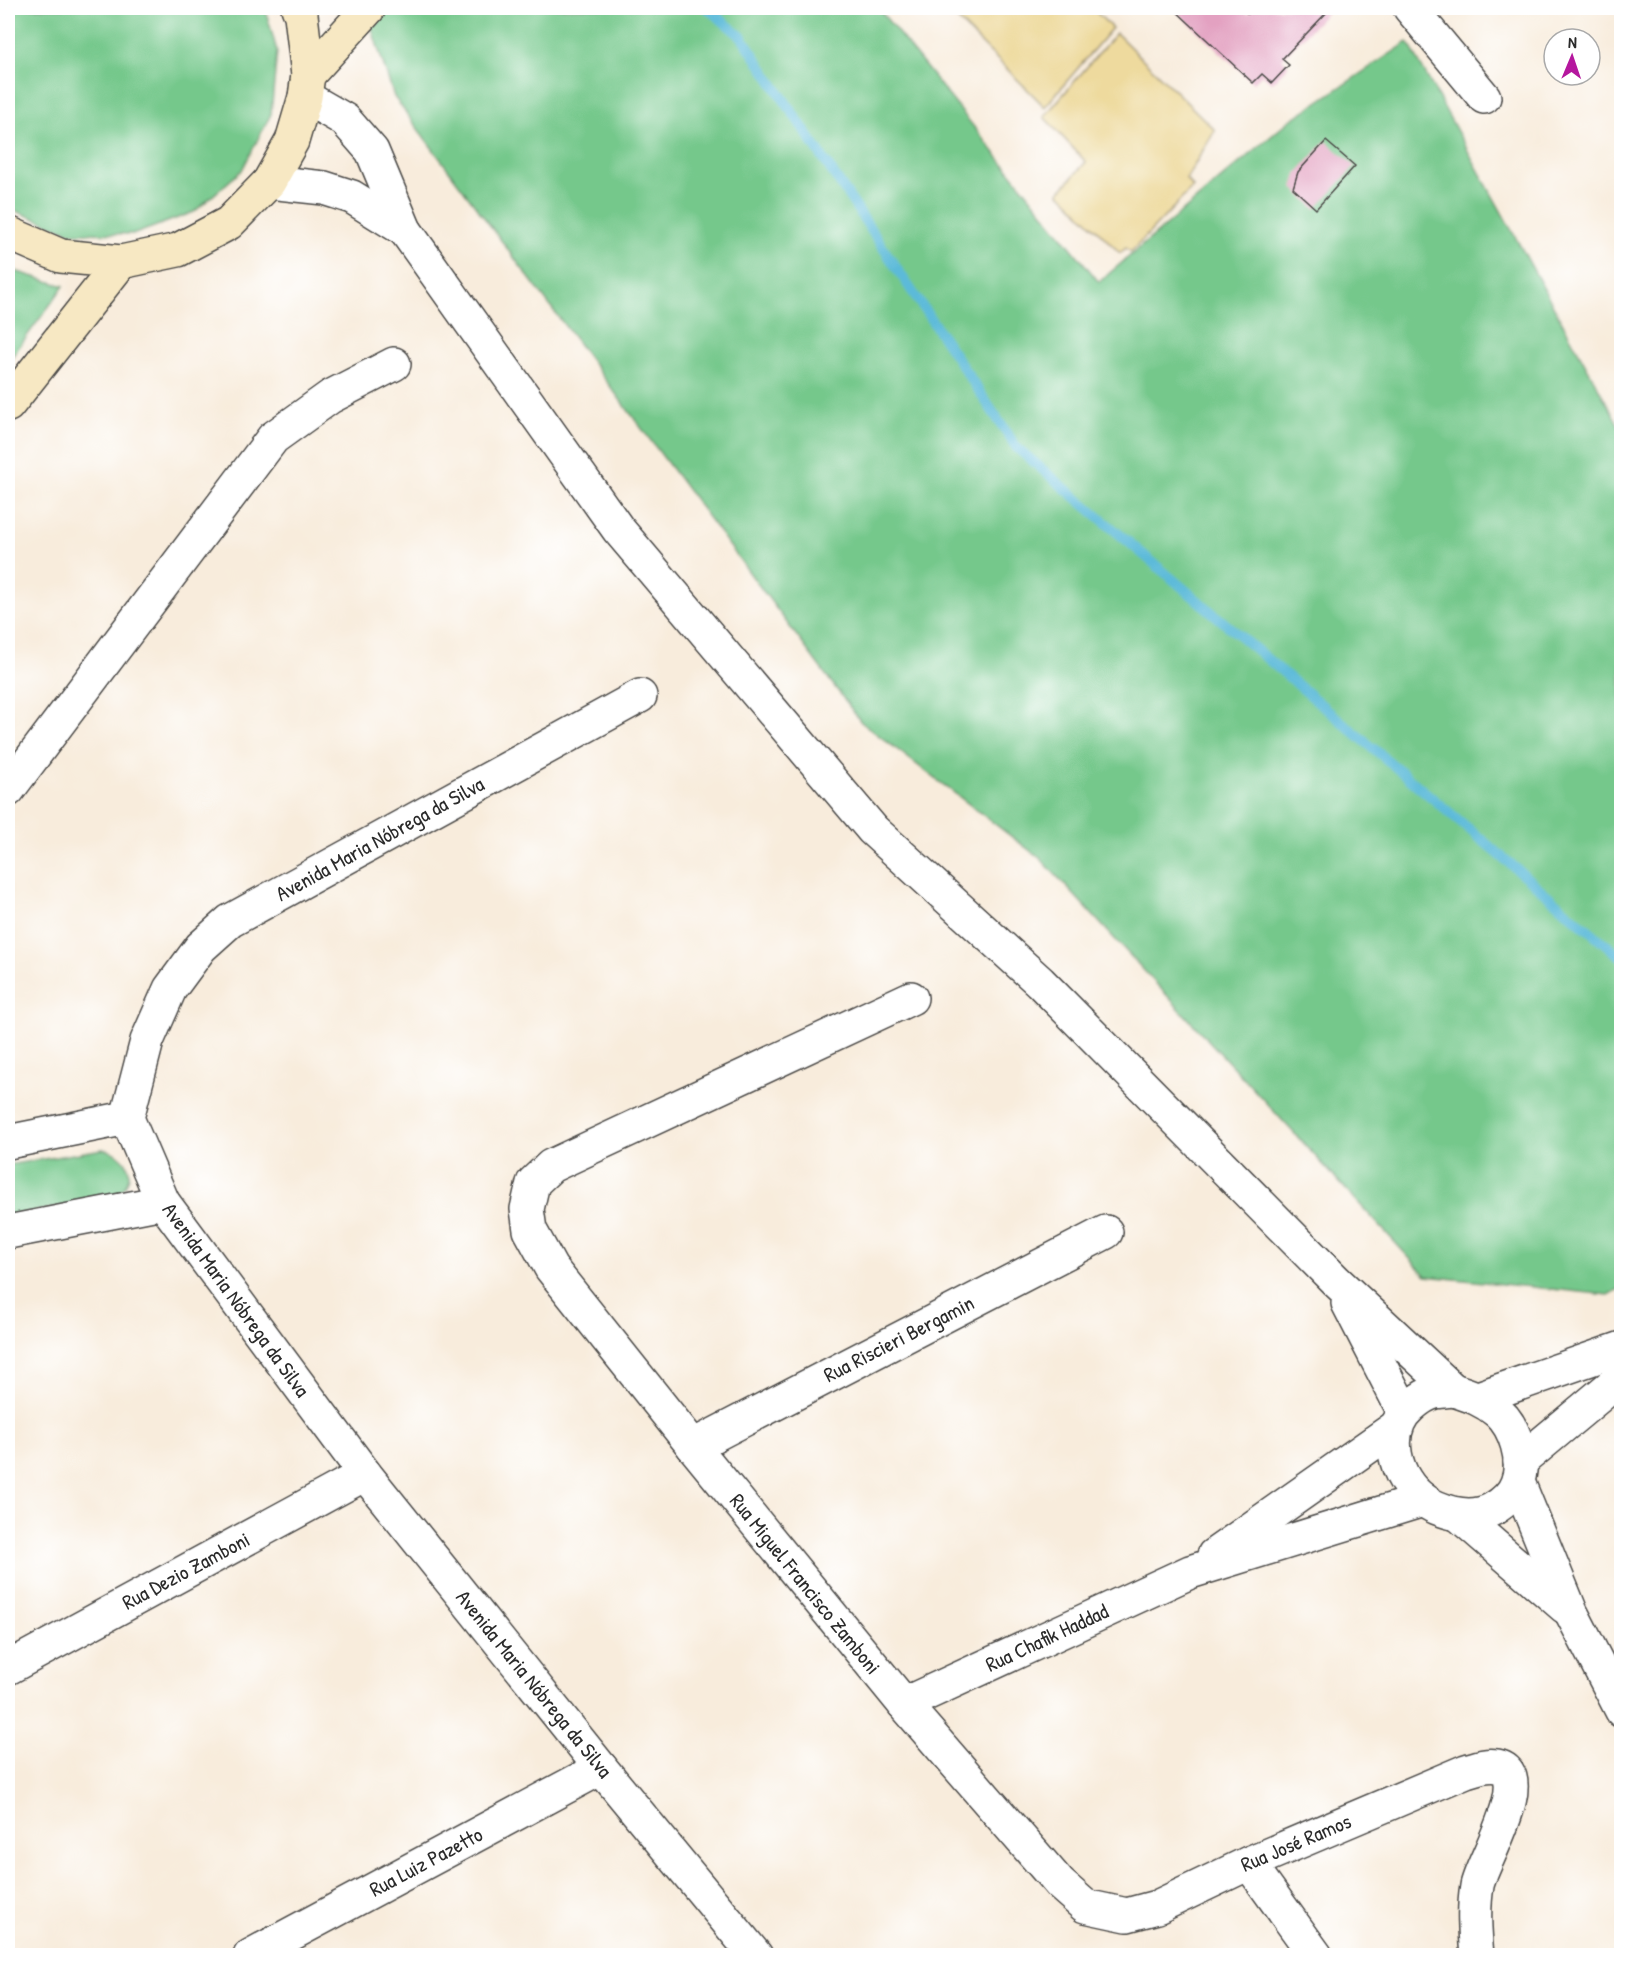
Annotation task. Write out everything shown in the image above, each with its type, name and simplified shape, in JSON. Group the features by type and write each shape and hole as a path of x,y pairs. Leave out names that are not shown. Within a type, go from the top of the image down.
{"street":[{"path":"8,233 62,256 121,262 177,250 229,223 269,182 292,141 306,86 301,15 297,8"},
{"path":"306,86 369,8"},
{"path":"1410,8 1484,97"},
{"path":"306,86 345,120 372,151 405,230 618,529 873,830 1040,982 1336,1281 1466,1394 1499,1413 1514,1434 1519,1472 1571,1612 1622,1712"},
{"path":"269,182 324,188 352,197 405,230"},
{"path":"8,405 121,262"},
{"path":"8,790 273,438 330,397 394,364"},
{"name":"Avenida Maria Nóbrega da Silva","path":"640,696 230,921 201,947 170,989 147,1041 127,1118 163,1202 365,1474 601,1768 756,1956"},
{"name":"Rua Miguel Francisco Zamboni","path":"911,998 551,1166 533,1183 527,1209 530,1230 552,1268 693,1446 904,1704 1060,1884 1085,1906 1127,1915"},
{"path":"8,1142 127,1118"},
{"path":"8,1233 163,1202"},
{"name":"Rua Riscieri Bergamin","path":"693,1446 1106,1232"},
{"path":"1336,1281 1400,1419"},
{"path":"1622,1348 1466,1394 1435,1392 1418,1400 1400,1419 1394,1447 1399,1467 1408,1485 1423,1500 1440,1510 1459,1515 1481,1513 1501,1504 1511,1494 1519,1472 1622,1377"},
{"name":"Rua Chafik Haddad","path":"1190,1572 1400,1419"},
{"name":"Rua Dezio Zamboni","path":"8,1668 365,1474"},
{"name":"Rua Chafik Haddad","path":"904,1704 1190,1572 1423,1500"},
{"path":"1459,1515 1571,1612"},
{"name":"Rua José Ramos","path":"1127,1915 1157,1907 1249,1863 1466,1771 1485,1766 1498,1766 1505,1769 1512,1788 1507,1816 1486,1860 1477,1886 1474,1933 1477,1956"},
{"name":"Rua Luiz Pazetto","path":"250,1956 601,1768"},
{"path":"1249,1863 1316,1956"}],"green space":[{"path":"8,8 265,8 277,51 271,114 242,170 194,212 135,234 72,233 13,210 8,204"},
{"path":"365,8 878,8 1099,282 1289,121 1408,42 1621,429 1621,1288 1609,1295 1426,1276 1041,859 861,722 394,97"},
{"path":"8,267 64,286 8,362"},
{"path":"103,1149 121,1157 129,1170 126,1185 120,1192 111,1198 8,1216 8,1165"}],"sand":[{"path":"946,8 1092,8 1112,28 1045,107"},
{"path":"1116,33 1215,130 1186,179 1193,187 1131,252 1126,248 1120,253 1059,192 1086,162 1044,117"}],"building":[{"path":"1173,8 1240,8 1248,14 1254,8 1331,8 1282,59 1289,65 1272,83 1262,74 1253,83"},
{"path":"1326,141 1355,166 1316,209 1293,188 1298,172"}],"waterway":[{"path":"707,8 742,37 1017,448 1622,958"}]}
